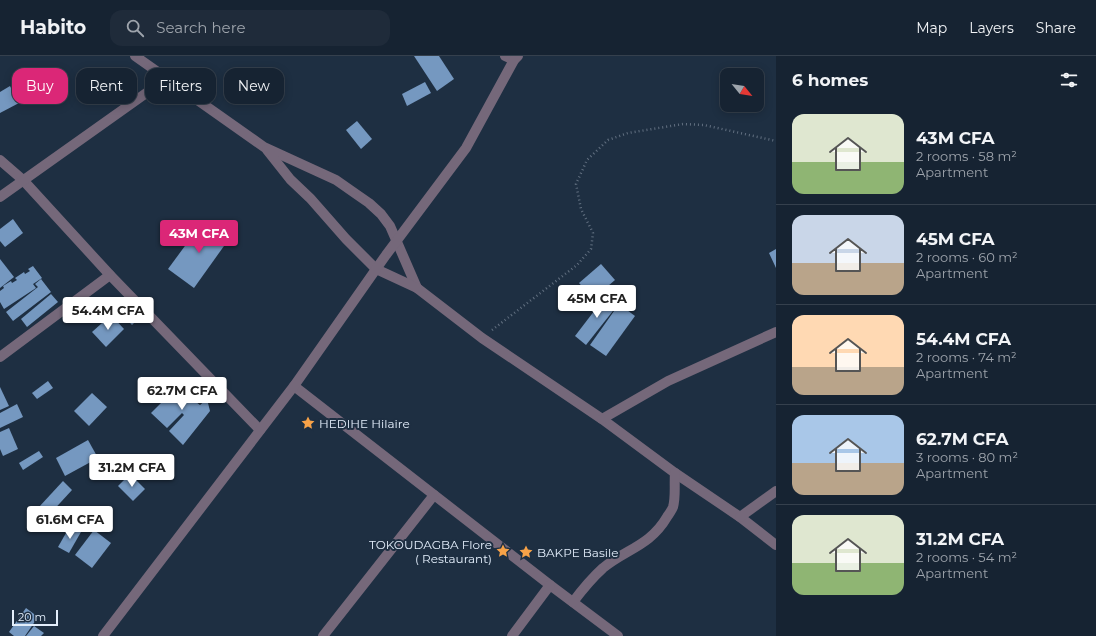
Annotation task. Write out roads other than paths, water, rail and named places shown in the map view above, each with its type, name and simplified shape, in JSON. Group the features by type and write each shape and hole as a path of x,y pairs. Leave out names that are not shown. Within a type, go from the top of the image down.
{"street":[{"path":"135,56 151,68"},
{"path":"103,636 294,386 376,269 466,148 516,58 505,56"},
{"path":"0,197 145,94"},
{"path":"202,104 264,147 336,180 369,203 381,214 390,226 417,288"},
{"path":"264,147 290,179 310,198 346,239 376,269 417,288 482,338 602,419 675,473 740,516 776,546"},
{"path":"0,160 23,180 110,275 260,430"},
{"path":"0,357 110,275"},
{"path":"602,419 668,381 776,332"},
{"path":"294,386 550,586 618,636"},
{"path":"573,602 603,568 618,557 636,549 651,538 663,524 673,507 675,473"},
{"path":"740,516 776,491"},
{"path":"323,636 434,495"},
{"path":"512,636 550,586"}],"place":[{"name":"HEDIHE Hilaire","path":"308,423"},
{"name":"TOKOUDAGBA Flore ( Restaurant)","path":"503,551"},
{"name":"BAKPE Basile","path":"526,552"}]}
